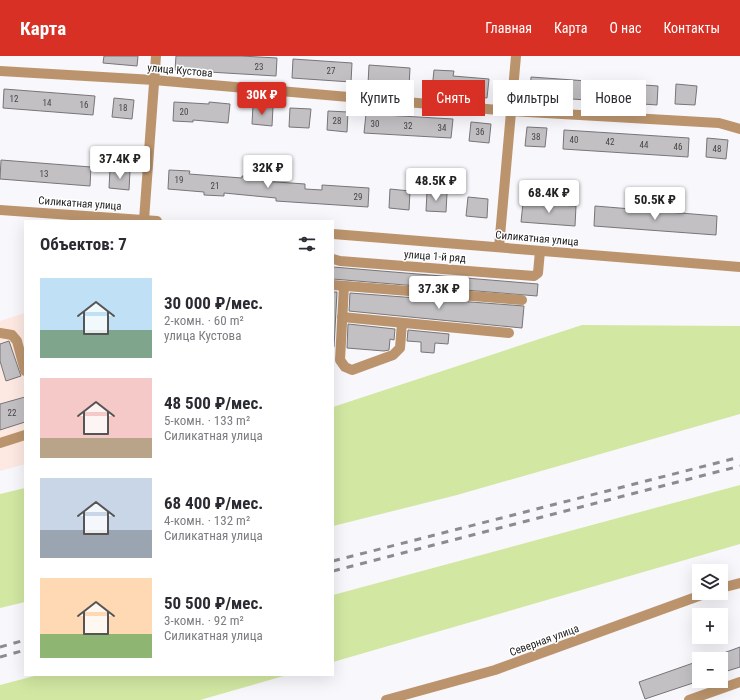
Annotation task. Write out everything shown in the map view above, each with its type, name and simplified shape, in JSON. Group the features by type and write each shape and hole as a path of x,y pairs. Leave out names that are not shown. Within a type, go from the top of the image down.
{"street":[{"path":"144,220 156,56"},
{"path":"513,80 516,56"},
{"name":"улица Кустова","path":"0,71 154,80 493,110"},
{"name":"улица Кустова","path":"573,115 719,123 740,129"},
{"path":"499,247 510,116"},
{"name":"Силикатная улица","path":"0,210 144,220"},
{"name":"Силикатная улица","path":"334,234 740,267"},
{"name":"улица 1-й ряд","path":"334,258 340,261 534,276 538,273 540,251"},
{"path":"334,285 522,300"},
{"path":"344,286 340,360 345,367 352,370 393,355 400,348 402,323"},
{"path":"342,317 509,333"},
{"path":"0,333 12,335 17,341 24,367"},
{"path":"0,443 24,435"},
{"path":"728,586 740,583"},
{"name":"Северная улица","path":"386,700 495,670 692,599"},
{"path":"690,700 740,682"}],"shaded area":[{"path":"24,313 24,464 0,471 0,321"}],"green space":[{"path":"582,325 740,326 740,414 457,495 334,526 334,407"},
{"path":"740,485 740,544 334,662 334,595"},
{"path":"24,488 24,602 0,608 0,494"},
{"path":"34,676 284,676 200,700 0,700 0,685"}],"building":[{"path":"104,56 138,56 137,66 103,63"},
{"path":"176,56 241,56 277,58 276,76 175,70"},
{"path":"293,59 352,63 351,80 346,80 346,82 292,78"},
{"path":"369,65 410,68 409,80 368,80"},
{"path":"434,70 454,71 453,76 489,79 487,98 485,98 485,80 433,80"},
{"path":"531,77 581,81 581,100 573,99 573,80 531,80"},
{"path":"676,84 697,86 695,105 675,104"},
{"path":"646,85 658,86 657,105 646,104"},
{"path":"4,89 95,96 93,115 3,108"},
{"path":"114,98 134,100 132,119 112,117"},
{"path":"174,102 209,104 209,102 230,104 228,123 193,120 193,122 173,121"},
{"path":"253,105 273,107 272,126 252,124"},
{"path":"290,108 311,109 309,128 289,127"},
{"path":"328,111 346,112 346,116 348,116 347,132 327,130"},
{"path":"366,116 401,116 453,119 451,138 364,133"},
{"path":"471,122 491,124 489,143 469,141"},
{"path":"527,127 547,128 545,147 525,146"},
{"path":"564,130 689,138 688,157 563,149"},
{"path":"707,138 728,140 726,159 706,157"},
{"path":"1,160 91,167 90,186 0,179"},
{"path":"110,169 130,171 129,190 109,188"},
{"path":"169,170 190,171 189,174 242,178 242,176 262,177 262,181 305,184 305,189 322,190 322,185 369,188 368,207 276,201 276,198 224,193 224,196 204,195 204,192 168,189"},
{"path":"390,189 410,191 409,210 389,208"},
{"path":"427,192 447,193 446,212 426,211"},
{"path":"468,197 488,199 487,218 466,216"},
{"path":"523,203 576,206 575,226 521,222"},
{"path":"595,206 717,216 716,235 594,226"},
{"path":"334,267 538,284 537,296 334,279"},
{"path":"334,292 337,292 334,347"},
{"path":"350,293 524,306 522,328 349,311"},
{"path":"348,324 395,329 394,340 390,339 389,350 384,351 347,348"},
{"path":"408,330 449,334 448,344 435,343 434,353 421,352 421,342 407,341"},
{"path":"9,341 21,376 6,381 0,361 0,344"},
{"path":"24,397 24,422 0,430 0,404"},
{"path":"740,647 740,667 728,671 728,652 726,652"},
{"path":"692,663 692,683 645,699 639,682"}],"railway":[{"path":"334,561 740,457"},
{"path":"334,571 740,466"},
{"path":"0,647 24,640"},
{"path":"0,657 24,650"}]}
